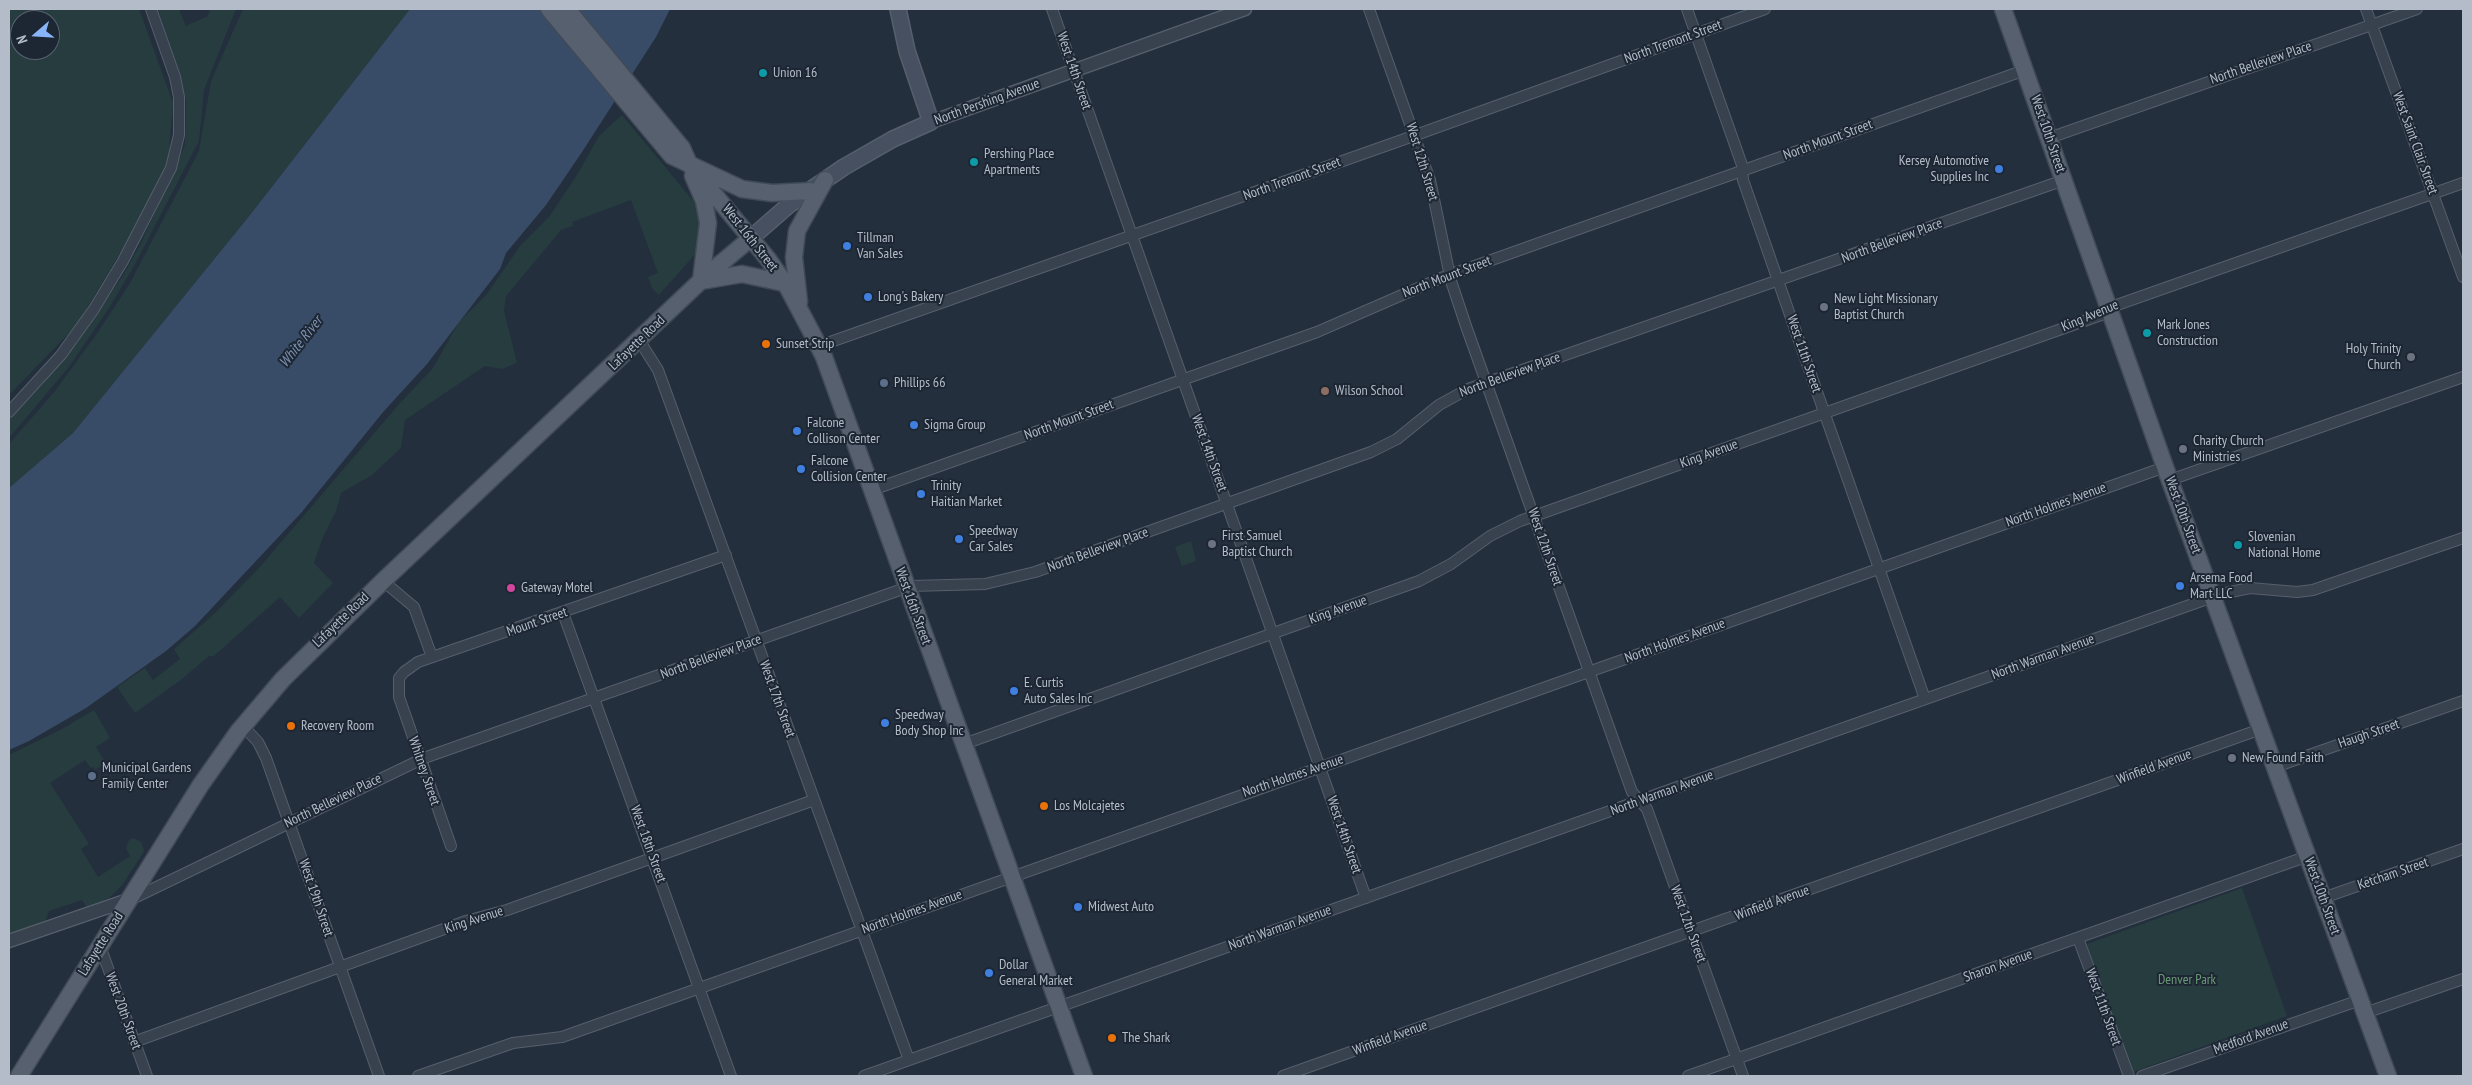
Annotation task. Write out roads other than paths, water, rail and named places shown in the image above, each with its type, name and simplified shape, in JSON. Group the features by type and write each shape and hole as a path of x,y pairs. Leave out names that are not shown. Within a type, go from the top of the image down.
{"main road":[{"name":"West 16th Street","path":"549,9 663,136"},
{"name":"West 16th Street","path":"567,9 663,136 672,156 689,164 751,238 784,283 819,346 1084,1076"},
{"path":"898,9 907,52 931,122"},
{"name":"West 10th Street","path":"2003,9 2168,473 2388,1076"},
{"name":"North Pershing Avenue","path":"751,238 790,204 825,180 868,153 931,122"},
{"path":"689,164 742,189 772,193 810,191"},
{"path":"689,164 704,201 708,223 701,281 742,274 784,283"},
{"path":"800,309 794,256 796,231 825,180"},
{"name":"Lafayette Road","path":"19,1076 200,786 243,726 300,660 701,281 751,238"}],"street":[{"path":"9,412 61,355 111,281 166,181 175,159 180,130 180,106 175,77 151,9"},
{"name":"West 14th Street","path":"1052,9 1366,898"},
{"name":"North Pershing Avenue","path":"931,122 1245,9"},
{"name":"West 12th Street","path":"1369,9 1430,180 1450,275 1486,382 1632,792 1647,809 1743,1076"},
{"name":"West 11th Street","path":"1687,9 1742,165 1743,180 1925,699"},
{"name":"North Tremont Street","path":"819,346 1765,9"},
{"name":"West Saint Clair Street","path":"2366,9 2463,277"},
{"name":"North Belleview Place","path":"2049,138 2417,9"},
{"name":"North Mount Street","path":"872,490 1336,325 1409,291 1450,275 2025,70"},
{"name":"North Belleview Place","path":"128,900 420,759 907,587 919,584 985,584 1017,578 1380,448 1409,431 1450,397 1486,382 2064,180"},
{"name":"King Avenue","path":"964,744 1423,579 1451,564 1494,534 1534,516 2101,315 2109,308 2463,183"},
{"name":"West 17th Street","path":"640,340 658,370 909,1060"},
{"name":"North Holmes Avenue","path":"418,1076 513,1043 562,1037 1879,568 2463,377"},
{"name":"North Warman Avenue","path":"864,1076 2213,596 2250,588 2292,592 2314,590 2463,538"},
{"name":"Mount Street","path":"399,697 399,678 418,662 564,613 726,555"},
{"path":"383,581 414,606 432,657"},
{"name":"West 18th Street","path":"564,613 731,1076"},
{"name":"Whitney Street","path":"399,697 451,846"},
{"name":"Haugh Street","path":"2275,767 2463,702"},
{"name":"West 19th Street","path":"243,726 262,748 290,822 379,1076"},
{"name":"Winfield Avenue","path":"1283,1076 2261,729"},
{"name":"King Avenue","path":"134,1042 340,967 814,800"},
{"name":"Ketcham Street","path":"2323,898 2463,849"},
{"name":"Sharon Avenue","path":"1688,1076 2308,856"},
{"path":"9,942 128,900"},
{"name":"West 11th Street","path":"2078,938 2129,1076"},
{"name":"West 20th Street","path":"100,946 147,1076"},
{"name":"Medford Avenue","path":"2142,1076 2363,1006 2463,979"}],"water":[{"name":"White River","path":"410,9 670,9 656,37 582,152 546,205 506,253 500,269 427,364 384,411 301,513 195,626 166,651 86,708 29,741 9,750 9,488 73,433 250,215"}],"place":[{"name":"Union 16","path":"763,73"},
{"name":"Pershing Place Apartments","path":"974,162"},
{"name":"Kersey Automotive Supplies Inc","path":"1999,169"},
{"name":"Tillman Van Sales","path":"847,246"},
{"name":"Long's Bakery","path":"868,297"},
{"name":"New Light Missionary Baptist Church","path":"1824,307"},
{"name":"Mark Jones Construction","path":"2147,333"},
{"name":"Sunset Strip","path":"766,344"},
{"name":"Holy Trinity Church","path":"2411,357"},
{"name":"Phillips 66","path":"884,383"},
{"name":"Wilson School","path":"1325,391"},
{"name":"Sigma Group","path":"914,425"},
{"name":"Falcone Collison Center","path":"797,431"},
{"name":"Charity Church Ministries","path":"2183,449"},
{"name":"Falcone Collision Center","path":"801,469"},
{"name":"Trinity Haitian Market","path":"921,494"},
{"name":"Speedway Car Sales","path":"959,539"},
{"name":"First Samuel Baptist Church","path":"1212,544"},
{"name":"Slovenian National Home","path":"2238,545"},
{"name":"Arsema Food Mart LLC","path":"2180,586"},
{"name":"Gateway Motel","path":"511,588"},
{"name":"E. Curtis Auto Sales Inc","path":"1014,691"},
{"name":"Speedway Body Shop Inc","path":"885,723"},
{"name":"Recovery Room","path":"291,726"},
{"name":"New Found Faith","path":"2232,758"},
{"name":"Municipal Gardens Family Center","path":"92,776"},
{"name":"Los Molcajetes","path":"1044,806"},
{"name":"Midwest Auto","path":"1078,907"},
{"name":"Dollar General Market","path":"989,973"},
{"name":"The Shark","path":"1112,1038"}],"park label":[{"name":"Denver Park","path":"2187,980"}]}
